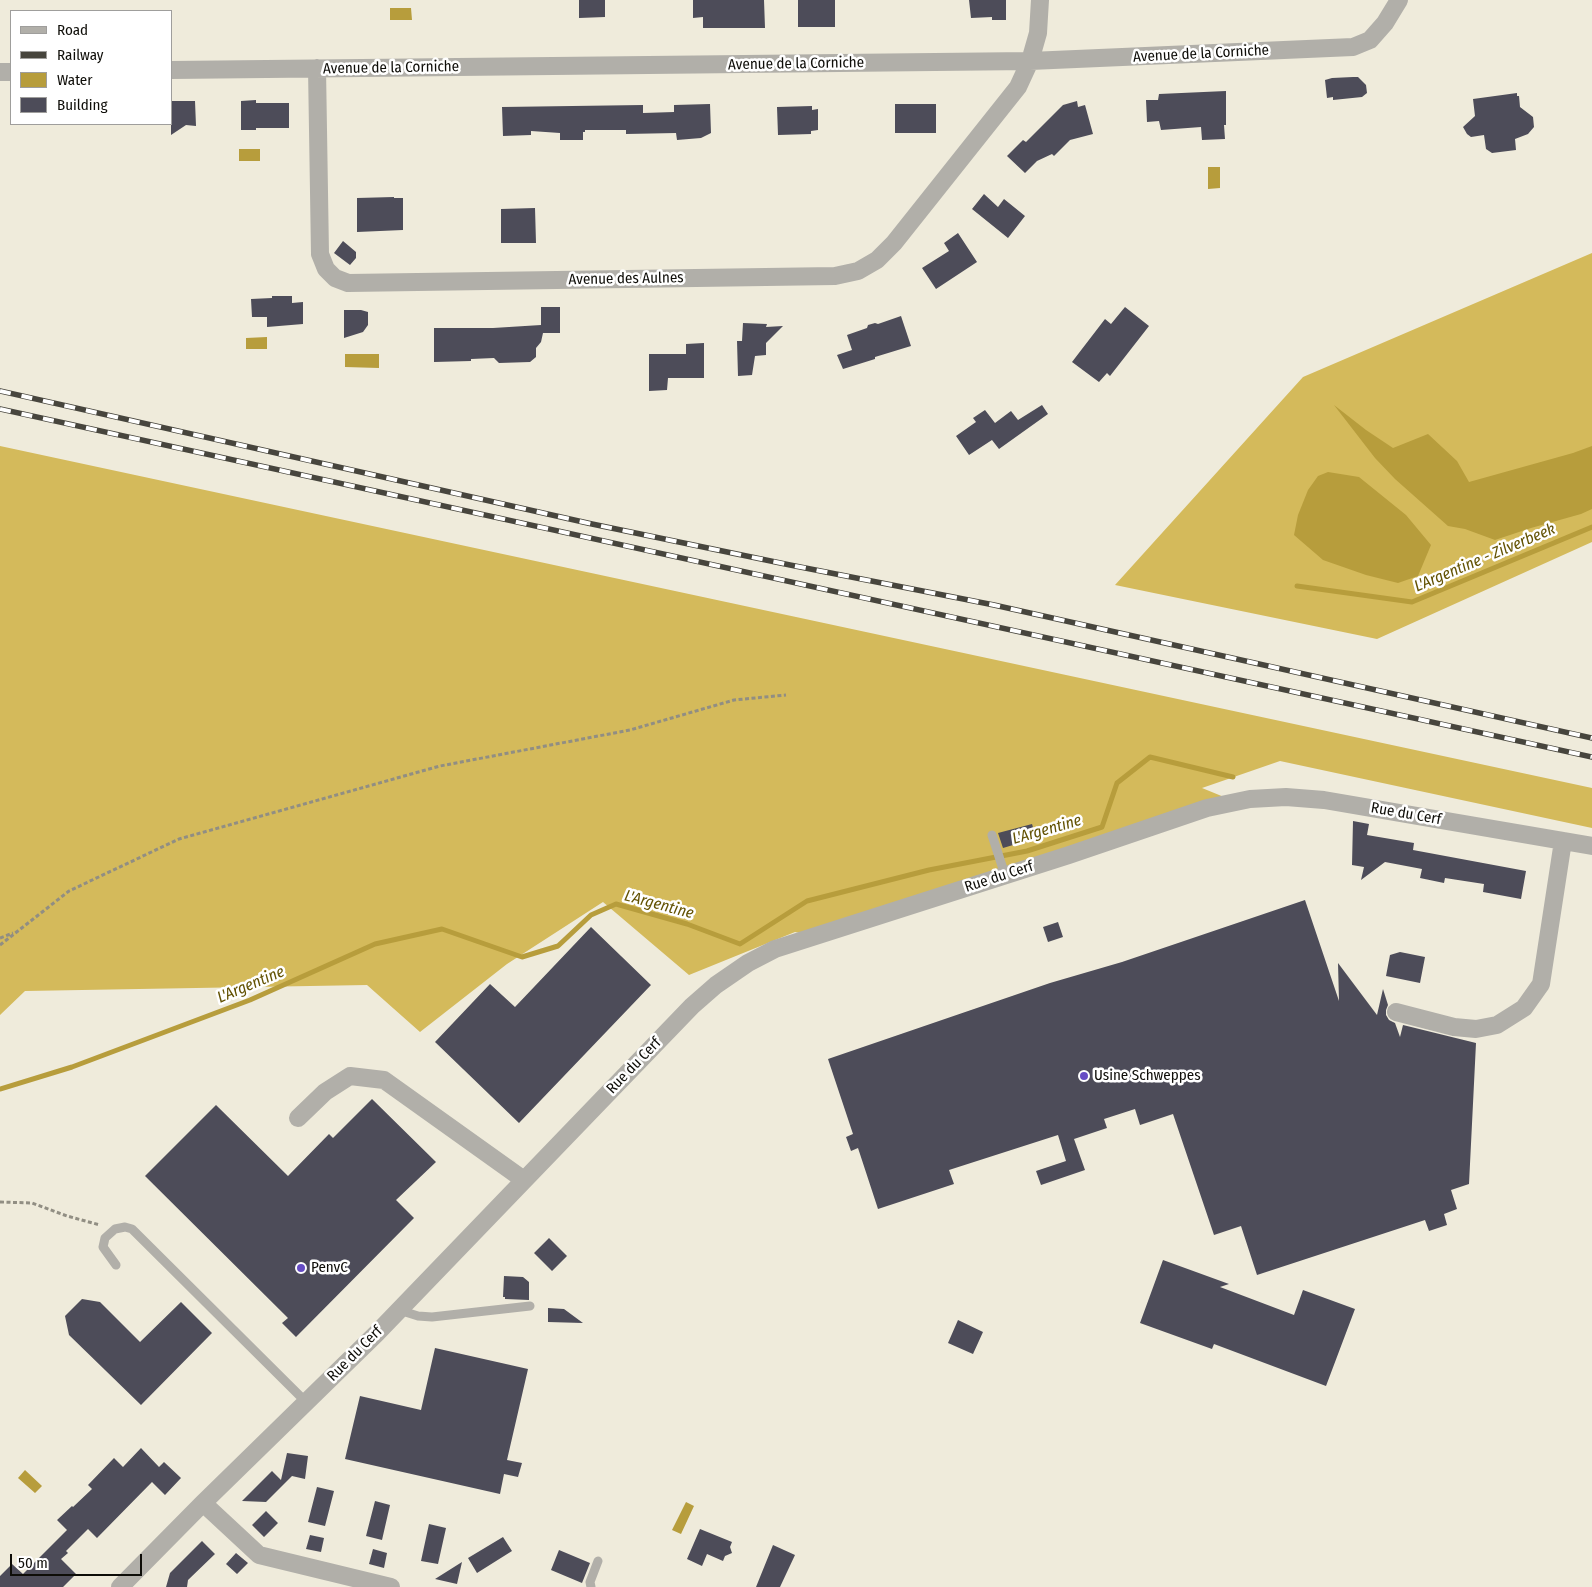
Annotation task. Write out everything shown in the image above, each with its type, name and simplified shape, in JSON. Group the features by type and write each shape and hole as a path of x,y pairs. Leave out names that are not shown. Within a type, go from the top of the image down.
{"street":[{"name":"Avenue des Aulnes","path":"317,68 320,254 326,269 335,278 348,283 835,276 858,271 877,260 894,243 1018,87 1030,61 1038,32 1040,0"},
{"name":"Avenue de la Corniche","path":"172,70 1030,61 1353,47 1370,40 1385,23 1399,0"},
{"name":"Rue du Cerf","path":"120,1587 398,1310 692,1006 716,985 748,963 775,949 1004,870 1069,855 1207,808 1250,799 1286,797 1324,800 1592,846"},
{"path":"1396,1012 1454,1027 1476,1030 1497,1025 1524,1008 1541,984 1563,841"},
{"path":"298,1118 325,1092 350,1076 384,1080 524,1180"},
{"path":"203,1503 258,1555 391,1587"}],"lane":[{"path":"992,835 1004,870"},
{"path":"116,1265 103,1248 105,1238 115,1229 124,1227 132,1229 306,1402"},
{"path":"398,1310 418,1316 432,1317 530,1306"},
{"path":"591,1587 590,1582 598,1561"}],"path":[{"path":"0,945 69,891 180,839 440,766 630,730 734,700 786,695"},
{"path":"0,938 17,932"},
{"path":"0,1202 32,1203 67,1216 115,1229"}],"shaded area":[{"path":"1592,253 1592,542 1377,639 1115,585 1303,377"},
{"path":"0,446 1592,788 1592,828 1280,761 1202,788 1224,797 806,934 795,932 689,975 603,902 507,964 420,1032 367,985 25,991 0,1015"}],"water":[{"path":"390,8 411,8 412,20 390,20"},
{"path":"239,149 260,149 260,161 239,161"},
{"path":"1208,167 1220,167 1220,188 1208,189"},
{"path":"267,337 267,349 246,349 246,338"},
{"path":"345,354 379,354 379,368 345,367"},
{"path":"1334,405 1393,448 1428,434 1457,461 1469,482 1592,446 1592,509 1495,540 1465,529 1448,526 1395,479 1375,458"},
{"path":"1328,472 1359,477 1406,515 1431,545 1418,576 1398,583 1366,575 1323,560 1294,535 1298,515 1308,490 1318,476"},
{"path":"25,1470 42,1486 35,1493 18,1478"},
{"path":"686,1502 694,1506 681,1534 672,1530"}],"building":[{"path":"579,0 605,0 605,17 579,18"},
{"path":"693,0 764,0 765,28 703,28 703,17 693,18"},
{"path":"798,0 835,0 835,27 798,27"},
{"path":"969,0 1006,0 1006,20 992,20 992,17 971,18"},
{"path":"1358,77 1366,85 1367,93 1362,97 1333,100 1333,97 1327,98 1325,80"},
{"path":"1226,91 1225,139 1202,140 1201,127 1161,130 1159,121 1147,122 1146,100 1158,100 1159,94"},
{"path":"1517,93 1520,107 1533,117 1534,127 1528,134 1515,139 1516,150 1492,153 1486,149 1484,135 1471,137 1463,127 1475,116 1473,99"},
{"path":"256,100 256,103 289,103 289,128 241,130 241,101"},
{"path":"172,101 195,101 196,126 186,125 171,135"},
{"path":"1077,101 1078,107 1085,105 1093,134 1070,140 1054,156 1052,154 1037,161 1025,173 1007,156 1023,140 1026,142 1063,105"},
{"path":"710,104 711,133 701,138 677,140 676,133 626,134 626,130 585,130 583,132 583,140 560,140 560,133 531,131 531,135 503,136 502,107 643,105 643,113 674,112 674,105"},
{"path":"895,104 936,104 936,133 895,133"},
{"path":"812,106 812,110 818,109 818,130 811,131 811,134 778,135 777,107"},
{"path":"984,194 998,207 1004,199 1025,216 1008,238 972,209"},
{"path":"357,198 403,198 403,230 357,232"},
{"path":"535,208 536,243 501,243 501,209"},
{"path":"958,233 977,262 936,289 922,268 949,251 944,243"},
{"path":"343,241 356,252 356,258 350,265 334,253"},
{"path":"272,296 292,296 292,303 303,302 303,324 267,327 267,317 252,317 251,299 272,298"},
{"path":"541,307 560,307 560,333 543,333 541,342 536,348 536,357 530,362 499,363 494,358 434,362 434,328 493,328 541,325"},
{"path":"1125,307 1149,326 1110,376 1107,373 1099,382 1072,362 1105,319 1111,324"},
{"path":"344,310 368,312 368,325 363,332 344,338"},
{"path":"901,316 911,346 843,369 837,355 852,350 847,335 867,328 868,325 878,324"},
{"path":"743,323 767,324 766,327 783,326 766,343 766,355 755,356 752,375 738,376 737,341 742,341"},
{"path":"704,343 704,378 668,378 667,390 649,391 649,354 686,354 686,344"},
{"path":"1042,405 1048,414 999,449 992,440 969,455 956,436 976,422 973,418 985,410 995,423 1011,411 1018,420"},
{"path":"1353,821 1369,824 1367,835 1414,843 1413,850 1526,871 1521,899 1483,892 1484,884 1445,878 1444,883 1420,878 1422,869 1385,862 1361,880 1364,867 1352,865"},
{"path":"1032,824 1036,837 1003,848 998,833"},
{"name":"Usine Schweppes","path":"1305,900 1339,1001 1338,963 1377,1015 1383,989 1388,1005 1386,1015 1389,1020 1395,1023 1400,1037 1403,1025 1476,1043 1469,1184 1451,1190 1457,1209 1444,1214 1447,1225 1429,1231 1425,1220 1257,1275 1241,1226 1214,1235 1173,1114 1140,1125 1135,1109 1104,1119 1107,1128 1074,1139 1085,1170 1041,1185 1036,1171 1066,1161 1058,1135 949,1170 954,1184 878,1209 858,1148 851,1151 846,1137 853,1134 828,1059 1050,983 1122,962"},
{"path":"1058,922 1063,937 1048,942 1043,927"},
{"path":"591,927 651,985 519,1123 435,1042 490,984 515,1007"},
{"path":"1400,952 1425,957 1420,983 1386,976 1390,955"},
{"name":"PenvC","path":"372,1099 436,1162 396,1200 414,1218 296,1337 282,1323 288,1318 145,1176 216,1105 288,1176 329,1134 333,1138"},
{"path":"549,1238 567,1256 552,1271 534,1253"},
{"path":"1163,1260 1229,1284 1220,1287 1294,1315 1303,1290 1355,1309 1326,1386 1214,1344 1212,1349 1140,1323"},
{"path":"504,1276 523,1277 529,1282 529,1300 505,1299 503,1297"},
{"path":"82,1299 100,1302 140,1342 181,1302 212,1333 141,1405 69,1335 65,1316"},
{"path":"548,1308 564,1309 583,1323 548,1322"},
{"path":"958,1320 983,1332 973,1354 948,1343"},
{"path":"435,1348 528,1369 507,1460 522,1463 518,1477 504,1474 500,1494 345,1459 360,1396 421,1410"},
{"path":"141,1448 159,1467 164,1462 181,1478 165,1495 152,1482 97,1538 88,1529 66,1551 68,1553 61,1559 76,1574 63,1587 0,1587 0,1576 12,1564 23,1574 67,1530 57,1520 92,1489 88,1485 114,1458 123,1467"},
{"path":"287,1453 308,1456 305,1479 292,1476 266,1502 242,1501 272,1471 281,1480"},
{"path":"317,1487 334,1491 325,1526 308,1522"},
{"path":"375,1501 390,1505 382,1540 366,1536"},
{"path":"266,1511 278,1523 264,1537 252,1525"},
{"path":"429,1524 446,1528 438,1564 421,1561"},
{"path":"700,1529 732,1542 730,1547 732,1553 725,1556 723,1561 707,1554 702,1566 687,1559"},
{"path":"310,1535 324,1538 321,1552 306,1549"},
{"path":"503,1537 512,1551 477,1573 468,1558"},
{"path":"202,1541 215,1554 188,1580 187,1587 166,1587 170,1573"},
{"path":"773,1545 795,1555 780,1587 756,1587"},
{"path":"373,1549 387,1553 384,1568 369,1564"},
{"path":"559,1550 590,1563 582,1583 551,1570"},
{"path":"236,1553 248,1563 237,1574 226,1564"},
{"path":"462,1562 457,1584 435,1579"}],"waterway":[{"name":"L'Argentine - Zilverbeek","path":"1297,586 1412,602 1592,527"},
{"name":"L'Argentine","path":"0,1089 72,1067 250,1000 375,944 442,929 522,957 558,946 591,915 616,904 687,924 740,944 807,901 929,870 1027,851 1102,827 1117,783 1150,757 1233,777"}],"railway":[{"path":"0,391 592,524 994,605 1592,738"},
{"path":"0,409 1592,757"}],"place":[{"name":"Usine Schweppes","path":"1084,1076"},
{"name":"PenvC","path":"301,1268"}]}
